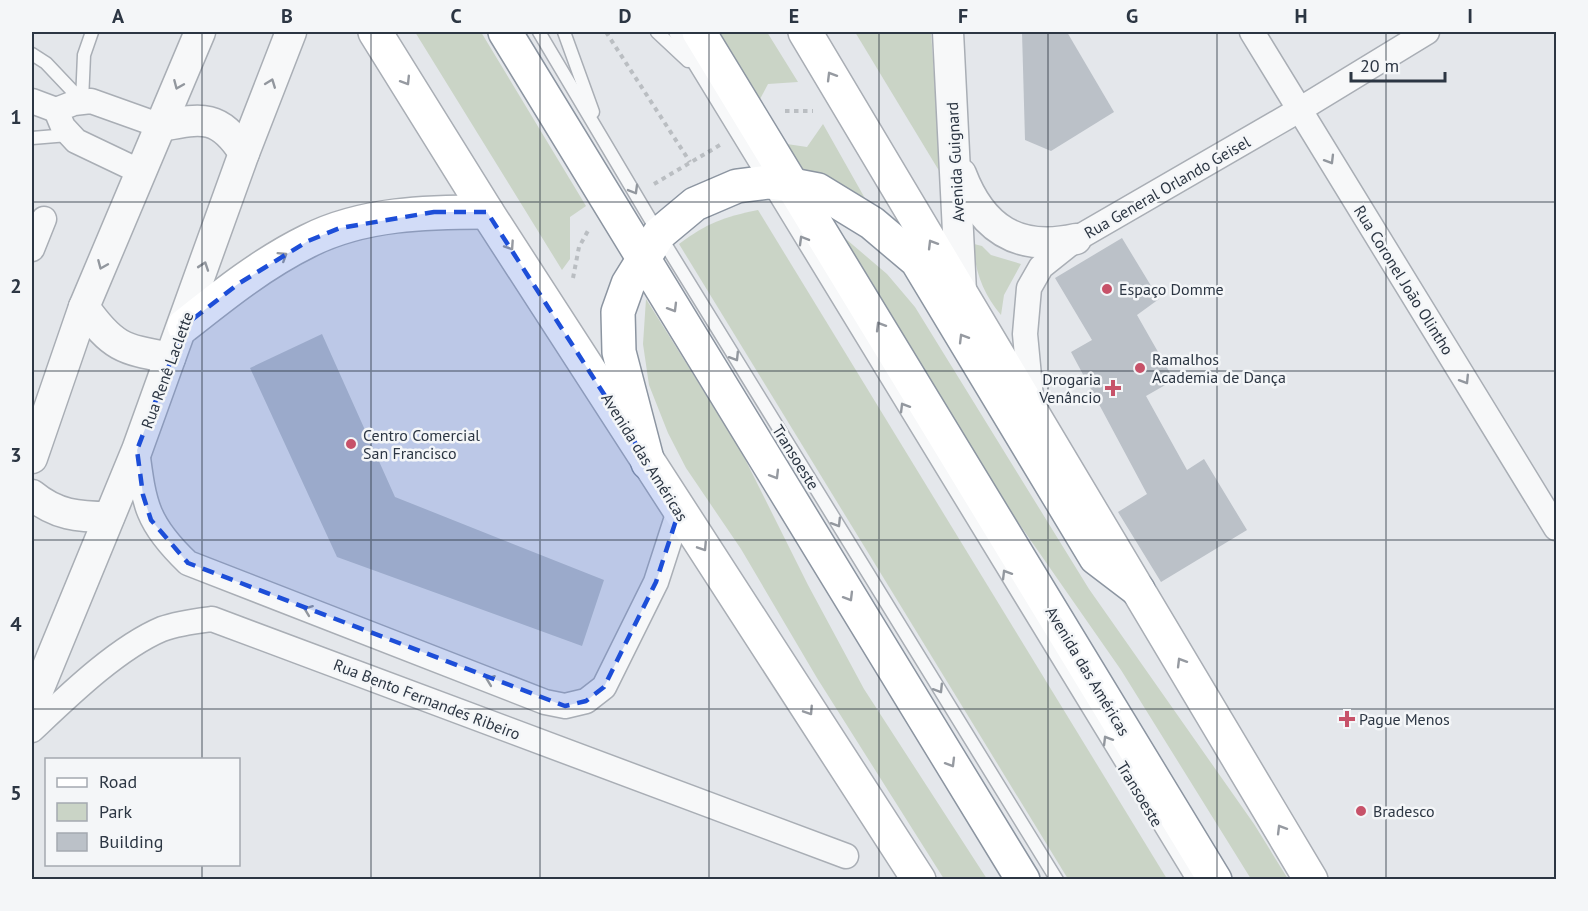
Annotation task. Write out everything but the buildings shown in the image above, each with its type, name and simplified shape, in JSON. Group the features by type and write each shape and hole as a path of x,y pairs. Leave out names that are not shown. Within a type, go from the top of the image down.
{"main road":[{"name":"Avenida das Américas","path":"375,32 648,463 919,879"},
{"path":"505,32 651,246 1023,879"},
{"name":"Avenida das Américas","path":"699,32 780,183 1215,879"},
{"path":"805,32 1311,879"},
{"path":"648,463 619,352 618,312 628,284 651,246 696,204 713,194 737,186 780,183 818,190 872,224 917,261 1095,558 1138,590"},
{"path":"184,326 248,278 308,241 340,228 375,219 434,212 487,212"},
{"path":"1171,809 1200,825 1237,879"}],"street":[{"path":"32,458 84,307 200,32"},
{"name":"Rua Renê Laclette","path":"32,705 137,450 184,326 244,153 291,32"},
{"name":"Avenida Guignard","path":"948,32 961,292"},
{"name":"Rua Coronel João Olintho","path":"1252,32 1557,528"},
{"name":"Rua General Orlando Geisel","path":"1033,417 1025,334 1029,288 1041,267 1076,238 1299,110 1427,32"},
{"path":"32,101 56,110 82,101 91,101 161,126 197,119 216,122 232,134 244,153"},
{"path":"56,110 68,135 75,141 141,172"},
{"path":"956,162 968,192 982,214 1001,231 1025,242 1051,244 1076,238"},
{"path":"32,249 44,219"},
{"path":"84,307 100,330 115,344 132,351 170,358"},
{"path":"137,450 143,495 151,520 166,542 188,563 544,702 565,706 586,701 604,687 656,582 679,511"},
{"path":"32,495 54,511 73,517 109,517"},
{"name":"Rua Bento Fernandes Ribeiro","path":"32,730 76,690 130,648 162,629 212,619 846,856"}],"lane":[{"path":"82,101 84,56 92,32"},
{"name":"Transoeste","path":"539,32 603,140 651,246 1057,879"},
{"path":"564,32 603,140"},
{"path":"657,32 701,75"},
{"name":"Transoeste","path":"675,32 701,75 780,183 846,314 1193,879"},
{"path":"32,54 46,63 82,101"},
{"path":"32,138 68,135"}],"path":[{"path":"606,32 690,162"},
{"path":"780,112 817,109"},
{"path":"648,188 729,140"},
{"path":"573,278 579,247 585,232 592,226"}],"highlighted area":[{"path":"434,212 487,212 679,511 656,582 604,687 586,701 565,706 188,563 151,520 143,495 137,450 184,326 238,284 308,241 340,228"}],"green space":[{"path":"415,32 481,32 586,206 570,217 570,259 562,270"},
{"path":"715,32 767,32 798,82 768,84 758,103"},
{"path":"855,32 931,32 941,174"},
{"path":"823,124 867,202 799,174 780,143 807,147"},
{"path":"758,210 1167,879 1068,879 679,244 716,222"},
{"path":"833,228 887,274 915,307 1089,589 1254,824 1288,879 1251,879 1121,670 1006,505"},
{"path":"974,244 982,246 991,255 1021,264 1004,295 1001,315 981,282 974,254"},
{"path":"646,299 740,449 808,585 864,689 987,879 944,879 817,678 741,549 686,468 668,433 649,385 643,344"}],"place":[{"name":"Espaço Domme","path":"1107,289"},
{"name":"Ramalhos Academia de Dança","path":"1140,368"},
{"name":"Drogaria Venâncio","path":"1113,388"},
{"name":"Centro Comercial San Francisco","path":"351,444"},
{"name":"Pague Menos","path":"1347,719"},
{"name":"Bradesco","path":"1361,811"}]}
